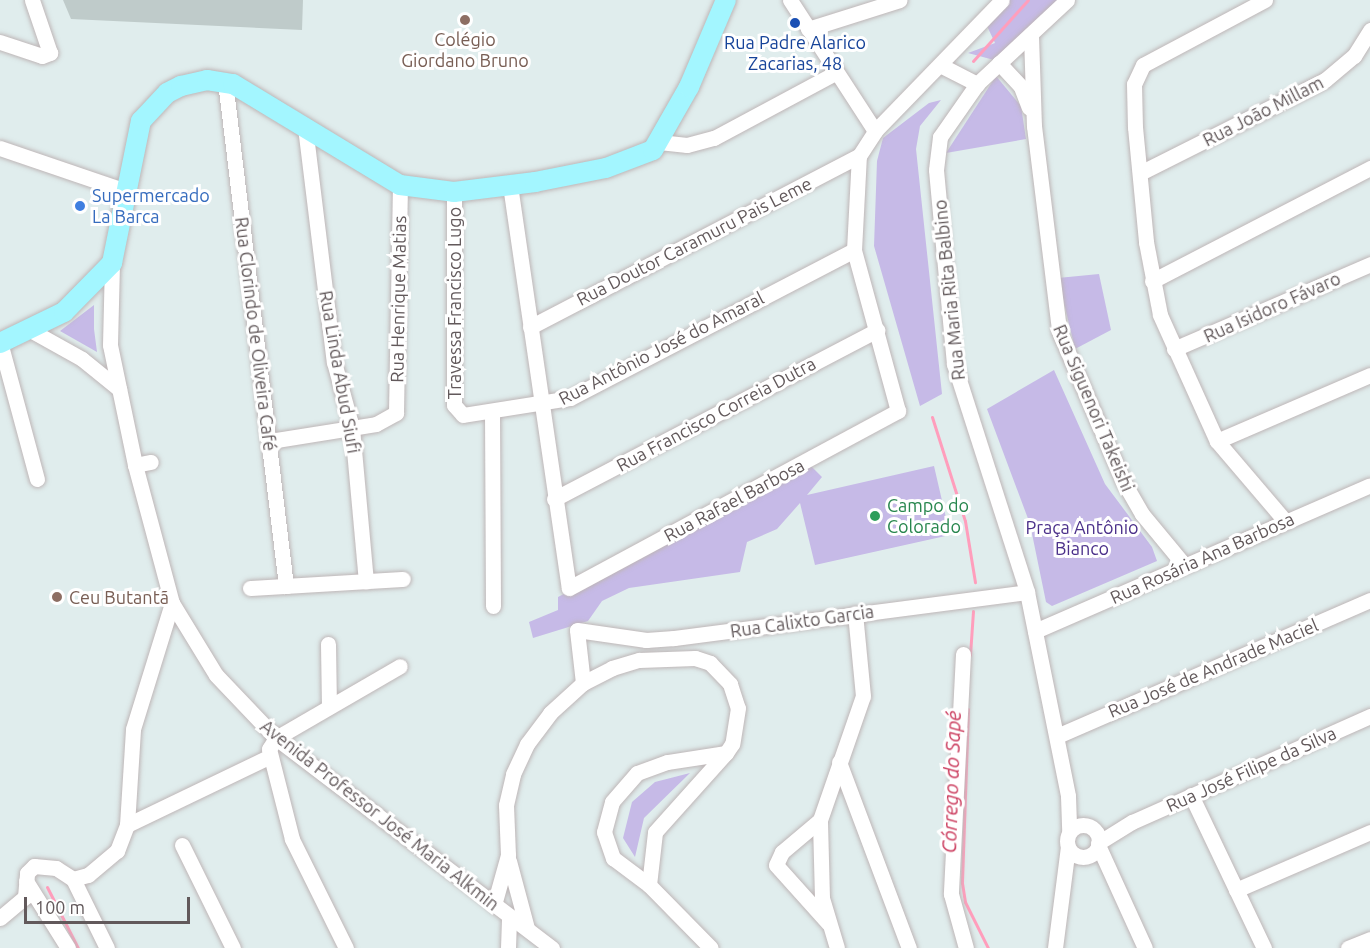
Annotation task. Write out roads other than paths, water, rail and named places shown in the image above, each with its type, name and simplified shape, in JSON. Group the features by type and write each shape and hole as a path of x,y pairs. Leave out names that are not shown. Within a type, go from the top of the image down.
{"main road":[{"path":"0,343 32,331 76,302 112,263 135,142 152,107 167,93 193,82 225,81 400,185 454,192 510,185 614,166 639,158 659,142 726,0"}],"street":[{"path":"0,42 48,55 52,47 32,0"},
{"path":"790,0 835,73 875,130"},
{"path":"808,29 900,0"},
{"path":"877,330 855,250 859,156 875,130 1002,0"},
{"name":"Rua Maria Rita Balbino","path":"1067,0 977,84 947,124 937,148 954,364 1027,592 1068,796 1085,842 1113,883 1145,948"},
{"path":"1264,0 1143,64 1134,84 1140,173 1152,281 1174,349 1217,441 1286,522"},
{"name":"Rua João Millam","path":"1140,173 1325,80 1354,56 1370,30"},
{"name":"Rua Siguenori Takeishi","path":"1031,36 1034,126 1059,331 1123,481 1142,514 1185,566"},
{"name":"Rua Siguenori Takeishi","path":"999,63 1021,87 1034,126"},
{"path":"940,65 977,84"},
{"path":"659,142 687,146 714,138 835,73"},
{"name":"Rua Clorindo de Oliveira Café","path":"225,81 286,586"},
{"name":"Rua Linda Abud Siufi","path":"305,127 334,362 352,428 366,581"},
{"path":"0,148 126,191"},
{"name":"Rua Doutor Caramuru Pais Leme","path":"530,327 859,156"},
{"path":"1152,281 1370,168"},
{"name":"Rua Henrique Matias","path":"352,428 389,420 396,413 400,185"},
{"path":"510,185 554,499"},
{"name":"Travessa Francisco Lugo","path":"454,192 454,405 458,413"},
{"name":"Rua Antônio José do Amaral","path":"458,413 492,413 541,406 570,398 855,250"},
{"name":"Avenida Professor José Maria Alkmin","path":"112,263 109,321 113,363 135,465 172,603 216,675 276,738 552,948"},
{"name":"Rua Isidoro Fávaro","path":"1174,349 1370,264"},
{"name":"Rua Rafael Barbosa","path":"554,499 569,588 898,411 877,330"},
{"name":"Rua Francisco Correia Dutra","path":"554,499 877,330"},
{"path":"32,331 92,367 118,389"},
{"path":"0,343 37,479"},
{"path":"92,367 113,363"},
{"path":"1217,441 1370,375"},
{"path":"492,413 493,606"},
{"path":"270,441 352,428"},
{"path":"135,465 152,462"},
{"name":"Rua Rosária Ana Barbosa","path":"1035,632 1370,484"},
{"path":"250,588 403,579"},
{"name":"Rua Calixto Garcia","path":"583,683 577,630 646,640 1027,592"},
{"name":"Rua José de Andrade Maciel","path":"1057,736 1370,600"},
{"path":"0,918 20,904 30,868 40,865 73,879 88,876 110,861 127,825 133,729 172,603"},
{"path":"837,948 822,898 820,820 863,696 855,613"},
{"path":"328,644 329,705"},
{"path":"963,654 951,894 966,948"},
{"path":"527,928 508,855 506,805 519,760 550,713 583,683 639,660 683,657 710,663 730,684 738,708 736,734 726,753 655,832 650,885"},
{"path":"345,948 292,839 268,757 276,738 329,705 400,666"},
{"name":"Rua José Filipe da Silva","path":"1085,842 1370,716"},
{"path":"711,948 650,885 622,867 606,846 605,819 618,792 652,766 726,753"},
{"path":"127,825 268,757"},
{"path":"839,762 909,948"},
{"path":"1191,795 1264,948"},
{"path":"820,820 782,852 776,865 828,923"},
{"path":"1236,890 1370,832"},
{"path":"1055,948 1063,897 1085,842"},
{"path":"182,845 233,948"},
{"path":"494,905 508,855"},
{"path":"73,879 107,948"},
{"path":"26,881 68,948"},
{"path":"508,948 509,916"},
{"path":"1348,948 1370,939"}],"waterway":[{"name":"Córrego do Sapé","path":"973,61 1028,0"},
{"name":"Córrego do Sapé","path":"932,417 965,521 975,582"},
{"name":"Córrego do Sapé","path":"970,655 973,611"},
{"name":"Córrego do Sapé","path":"968,709 962,883 965,902 988,948"},
{"path":"47,887 78,948"}],"place":[{"name":"Colégio Giordano Bruno","path":"465,20"},
{"name":"Rua Padre Alarico Zacarias, 48","path":"795,23"},
{"name":"Supermercado La Barca","path":"80,206"},
{"name":"Campo do Colorado","path":"875,516"},
{"name":"Ceu Butantã","path":"57,597"}],"park label":[{"name":"Praça Antônio Bianco","path":"1082,538"}]}
